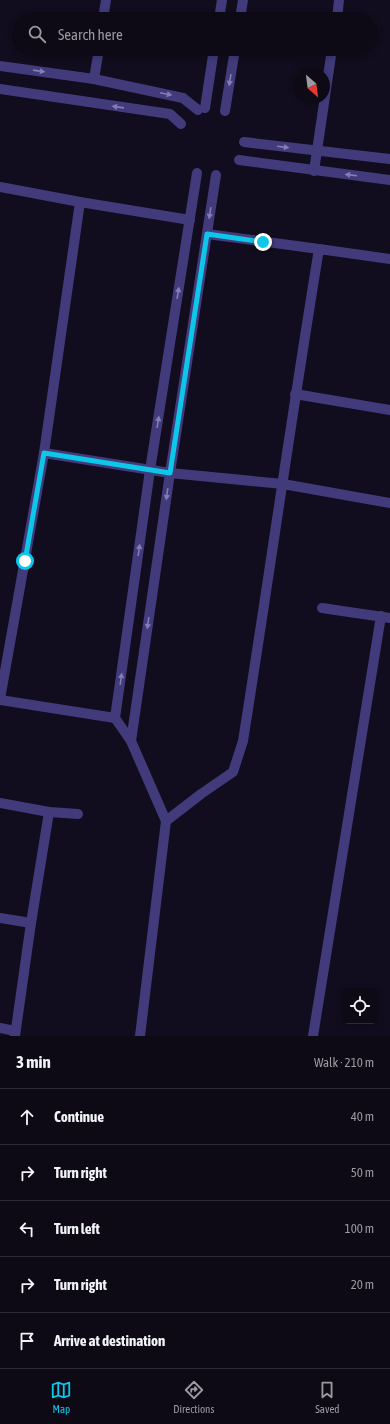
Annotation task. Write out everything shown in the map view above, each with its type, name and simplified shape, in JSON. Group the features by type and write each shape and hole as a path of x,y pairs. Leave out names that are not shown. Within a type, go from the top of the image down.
{"street":[{"path":"104,12 106,0"},
{"path":"220,12 222,0"},
{"path":"241,12 243,0"},
{"path":"338,12 340,0"},
{"path":"94,79 97,56"},
{"path":"0,66 94,79 183,98 202,109 213,56"},
{"path":"225,111 234,56"},
{"path":"314,170 331,56"},
{"path":"0,89 170,114 181,124"},
{"path":"244,142 390,159"},
{"path":"239,160 390,180"},
{"path":"140,1036 166,821 131,742 115,718 150,470 197,173"},
{"path":"131,742 170,473 216,175"},
{"path":"0,187 190,220"},
{"path":"80,202 44,453 0,700 115,718"},
{"path":"207,234 390,259"},
{"path":"166,821 233,772 243,741 296,394 320,250"},
{"path":"296,394 390,410"},
{"path":"44,453 170,473 283,484 390,503"},
{"path":"313,1036 386,617 322,608"},
{"path":"0,803 49,812 78,814"},
{"path":"0,1028 15,1033 49,812"},
{"path":"0,918 31,923"}],"route":[{"path":"25,561 44,453 170,473 207,234 263,242"}]}
